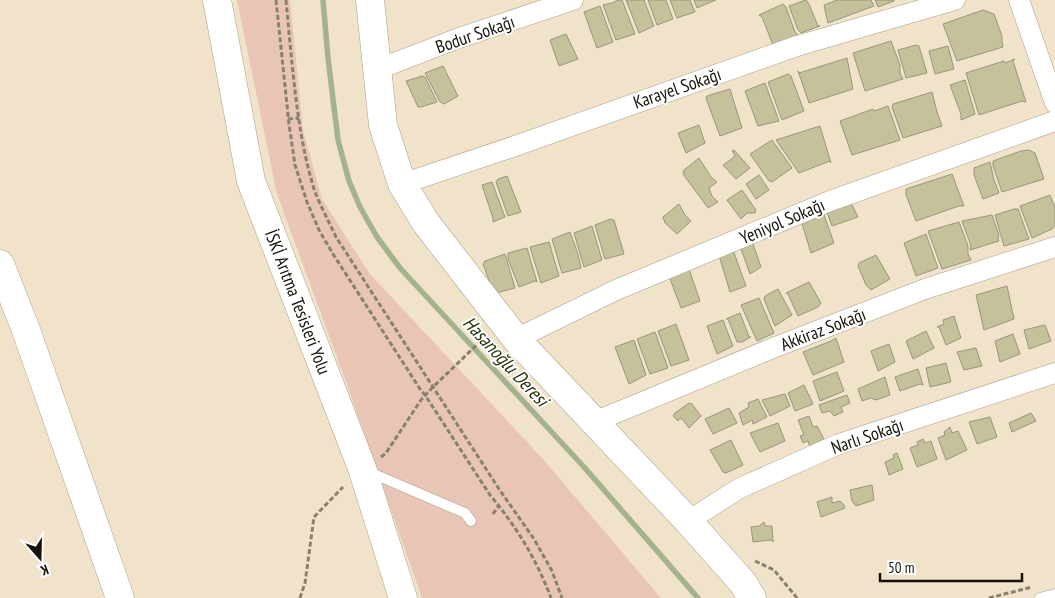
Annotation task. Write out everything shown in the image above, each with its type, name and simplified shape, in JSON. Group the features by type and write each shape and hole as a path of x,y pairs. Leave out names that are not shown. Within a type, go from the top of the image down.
{"street":[{"name":"İSKİ Arıtma Tesisleri Yolu","path":"217,0 251,182 362,468 403,598"},
{"path":"370,0 383,125 402,184 426,223 516,339 688,521 743,583 752,598"},
{"name":"Bodur Sokağı","path":"376,70 459,38 573,0"},
{"name":"Karayel Sokağı","path":"402,184 527,142 797,46 955,0"},
{"path":"1019,0 1055,103"},
{"name":"Yeniyol Sokağı","path":"516,339 616,290 821,204 1055,121"},
{"name":"Akkiraz Sokağı","path":"594,422 773,348 924,289 1055,247"},
{"path":"0,264 26,330 120,598"},
{"name":"Narlı Sokağı","path":"688,521 740,488 839,444 1055,373"}],"lane":[{"path":"362,468 465,513 471,521"},
{"path":"1040,598 1055,594"}],"path":[{"path":"276,0 288,119 295,165 307,202 319,230 358,295 420,390 490,495 523,540 544,579 551,598"},
{"path":"286,0 301,139 316,193 336,237 432,387 534,539 552,571 562,598"},
{"path":"288,119 299,118"},
{"path":"300,598 305,583 314,517 362,468 376,462 386,453 425,395 488,335"},
{"path":"493,514 499,505"},
{"path":"989,598 1012,592"}],"shaded area":[{"path":"237,0 290,0 303,130 322,199 369,273 542,458 661,598 422,598 345,379 277,194"}],"building":[{"path":"622,0 635,34 616,40 603,5"},
{"path":"626,0 644,0 654,26 639,33"},
{"path":"648,0 666,0 673,19 657,25"},
{"path":"670,0 690,0 695,12 677,18"},
{"path":"694,0 716,0 697,8"},
{"path":"806,0 818,26 820,26 801,33 798,30 789,6"},
{"path":"837,0 871,0 874,6 828,23 824,5"},
{"path":"875,0 894,0 894,1 878,7"},
{"path":"783,4 786,7 795,32 799,36 773,45 762,17 759,15"},
{"path":"600,6 613,42 597,48 584,12"},
{"path":"983,10 994,14 1002,36 1003,47 957,61 943,24"},
{"path":"566,34 578,59 559,66 550,40"},
{"path":"891,41 903,79 865,91 853,53"},
{"path":"916,45 919,46 927,73 906,78 898,50"},
{"path":"948,46 954,69 935,74 929,51"},
{"path":"847,58 853,89 809,103 798,71 799,73"},
{"path":"1015,59 1013,61 1026,102 1022,101 979,115 966,73"},
{"path":"443,66 458,96 444,104 440,102 425,73"},
{"path":"788,74 791,76 804,111 782,120 768,82"},
{"path":"422,76 425,77 437,102 418,107 406,81"},
{"path":"965,80 975,114 961,120 961,114 950,85"},
{"path":"765,83 779,121 758,126 745,91"},
{"path":"730,89 742,128 720,136 706,98 707,96"},
{"path":"932,92 942,126 903,138 892,107 893,104"},
{"path":"888,106 900,140 852,155 840,121 873,109 874,111"},
{"path":"699,125 705,143 686,153 678,133"},
{"path":"820,126 831,163 830,161 799,173 776,140"},
{"path":"772,140 792,168 772,182 769,181 750,154"},
{"path":"734,150 750,168 736,179 723,165 733,158 735,155 732,151"},
{"path":"1029,150 1035,153 1044,179 1002,192 993,161"},
{"path":"699,158 711,177 717,182 709,188 712,196 718,202 708,208 683,174 684,170"},
{"path":"990,162 999,193 983,199 974,175 974,168"},
{"path":"952,174 964,206 916,221 906,195 906,189"},
{"path":"759,175 769,190 756,199 746,184"},
{"path":"507,176 521,212 508,216 496,182 498,179"},
{"path":"492,182 505,217 493,222 482,185"},
{"path":"742,190 756,210 755,213 747,213 741,219 727,200"},
{"path":"847,195 858,217 832,226 824,204"},
{"path":"1050,195 1055,208 1055,225 1052,229 1032,238 1020,206"},
{"path":"679,204 691,221 677,234 665,223 663,217"},
{"path":"821,207 834,243 811,253 800,217"},
{"path":"1018,209 1029,239 1004,246 995,215"},
{"path":"992,215 999,235 999,241 970,250 971,246 962,221"},
{"path":"610,219 614,220 624,254 605,259 595,225"},
{"path":"959,222 971,260 942,269 928,231"},
{"path":"592,226 602,260 584,267 574,233"},
{"path":"570,232 581,268 562,273 552,239"},
{"path":"926,234 938,268 916,276 904,243"},
{"path":"752,241 761,267 750,274 740,246"},
{"path":"549,242 559,276 541,283 530,247"},
{"path":"732,247 746,286 730,292 718,252"},
{"path":"527,248 537,282 519,287 508,259 508,253"},
{"path":"505,254 515,288 492,294 493,291 483,264 485,261"},
{"path":"876,255 890,279 871,290 866,285 858,266 859,263"},
{"path":"689,269 700,301 681,308 669,276"},
{"path":"809,282 821,303 818,307 798,316 786,293"},
{"path":"1007,286 1014,319 984,330 976,295"},
{"path":"778,289 792,315 775,326 764,299 765,296"},
{"path":"759,298 774,333 757,341 741,305"},
{"path":"740,313 749,337 751,337 742,342 737,342 728,319 726,319"},
{"path":"954,316 961,338 946,345 939,327 937,327 944,324 943,320"},
{"path":"723,320 733,346 717,354 707,326"},
{"path":"676,324 689,360 671,366 658,331"},
{"path":"1045,325 1051,341 1029,349 1024,330"},
{"path":"926,331 934,348 913,359 906,341"},
{"path":"655,332 668,368 650,374 637,339"},
{"path":"1013,334 1020,354 1000,362 995,341"},
{"path":"836,338 844,362 813,375 803,352"},
{"path":"634,340 646,375 629,384 615,347"},
{"path":"889,344 895,362 878,371 871,351"},
{"path":"976,348 982,366 964,370 957,352"},
{"path":"946,363 951,382 930,387 926,368"},
{"path":"918,369 923,385 920,384 900,391 895,377"},
{"path":"837,372 844,391 820,401 813,381"},
{"path":"885,377 890,395 876,400 871,398 862,401 858,389"},
{"path":"804,385 813,404 795,411 788,393"},
{"path":"785,394 790,406 770,416 762,400"},
{"path":"847,395 850,403 841,407 843,412 834,416 830,411 822,413 819,405"},
{"path":"758,399 767,417 753,424 752,420 743,425 739,413 749,407 748,403"},
{"path":"689,403 692,404 701,416 689,428 683,420 680,418 678,421 673,416"},
{"path":"729,408 737,423 713,434 705,419"},
{"path":"1031,413 1036,421 1012,432 1009,423"},
{"path":"809,416 813,427 817,426 825,441 810,447 808,441 803,443 800,436 804,435 798,420"},
{"path":"990,417 997,437 977,444 969,422"},
{"path":"778,423 785,441 760,452 750,433"},
{"path":"950,427 952,433 958,431 967,450 946,460 938,438 945,435 944,432"},
{"path":"923,439 925,443 931,441 937,459 917,467 910,448 918,445 917,442"},
{"path":"731,440 743,465 726,473 723,472 710,450"},
{"path":"897,453 903,469 889,475 885,462 894,458 893,455"},
{"path":"872,485 874,500 856,506 852,501 850,490"},
{"path":"832,497 832,503 840,501 845,508 821,517 817,502"},
{"path":"764,522 765,526 772,526 773,542 771,540 753,542 751,527 759,526"}],"waterway":[{"name":"Hasanoğlu Deresi","path":"323,0 338,140 349,181 360,207 377,237 400,268 584,467 698,598"}]}
